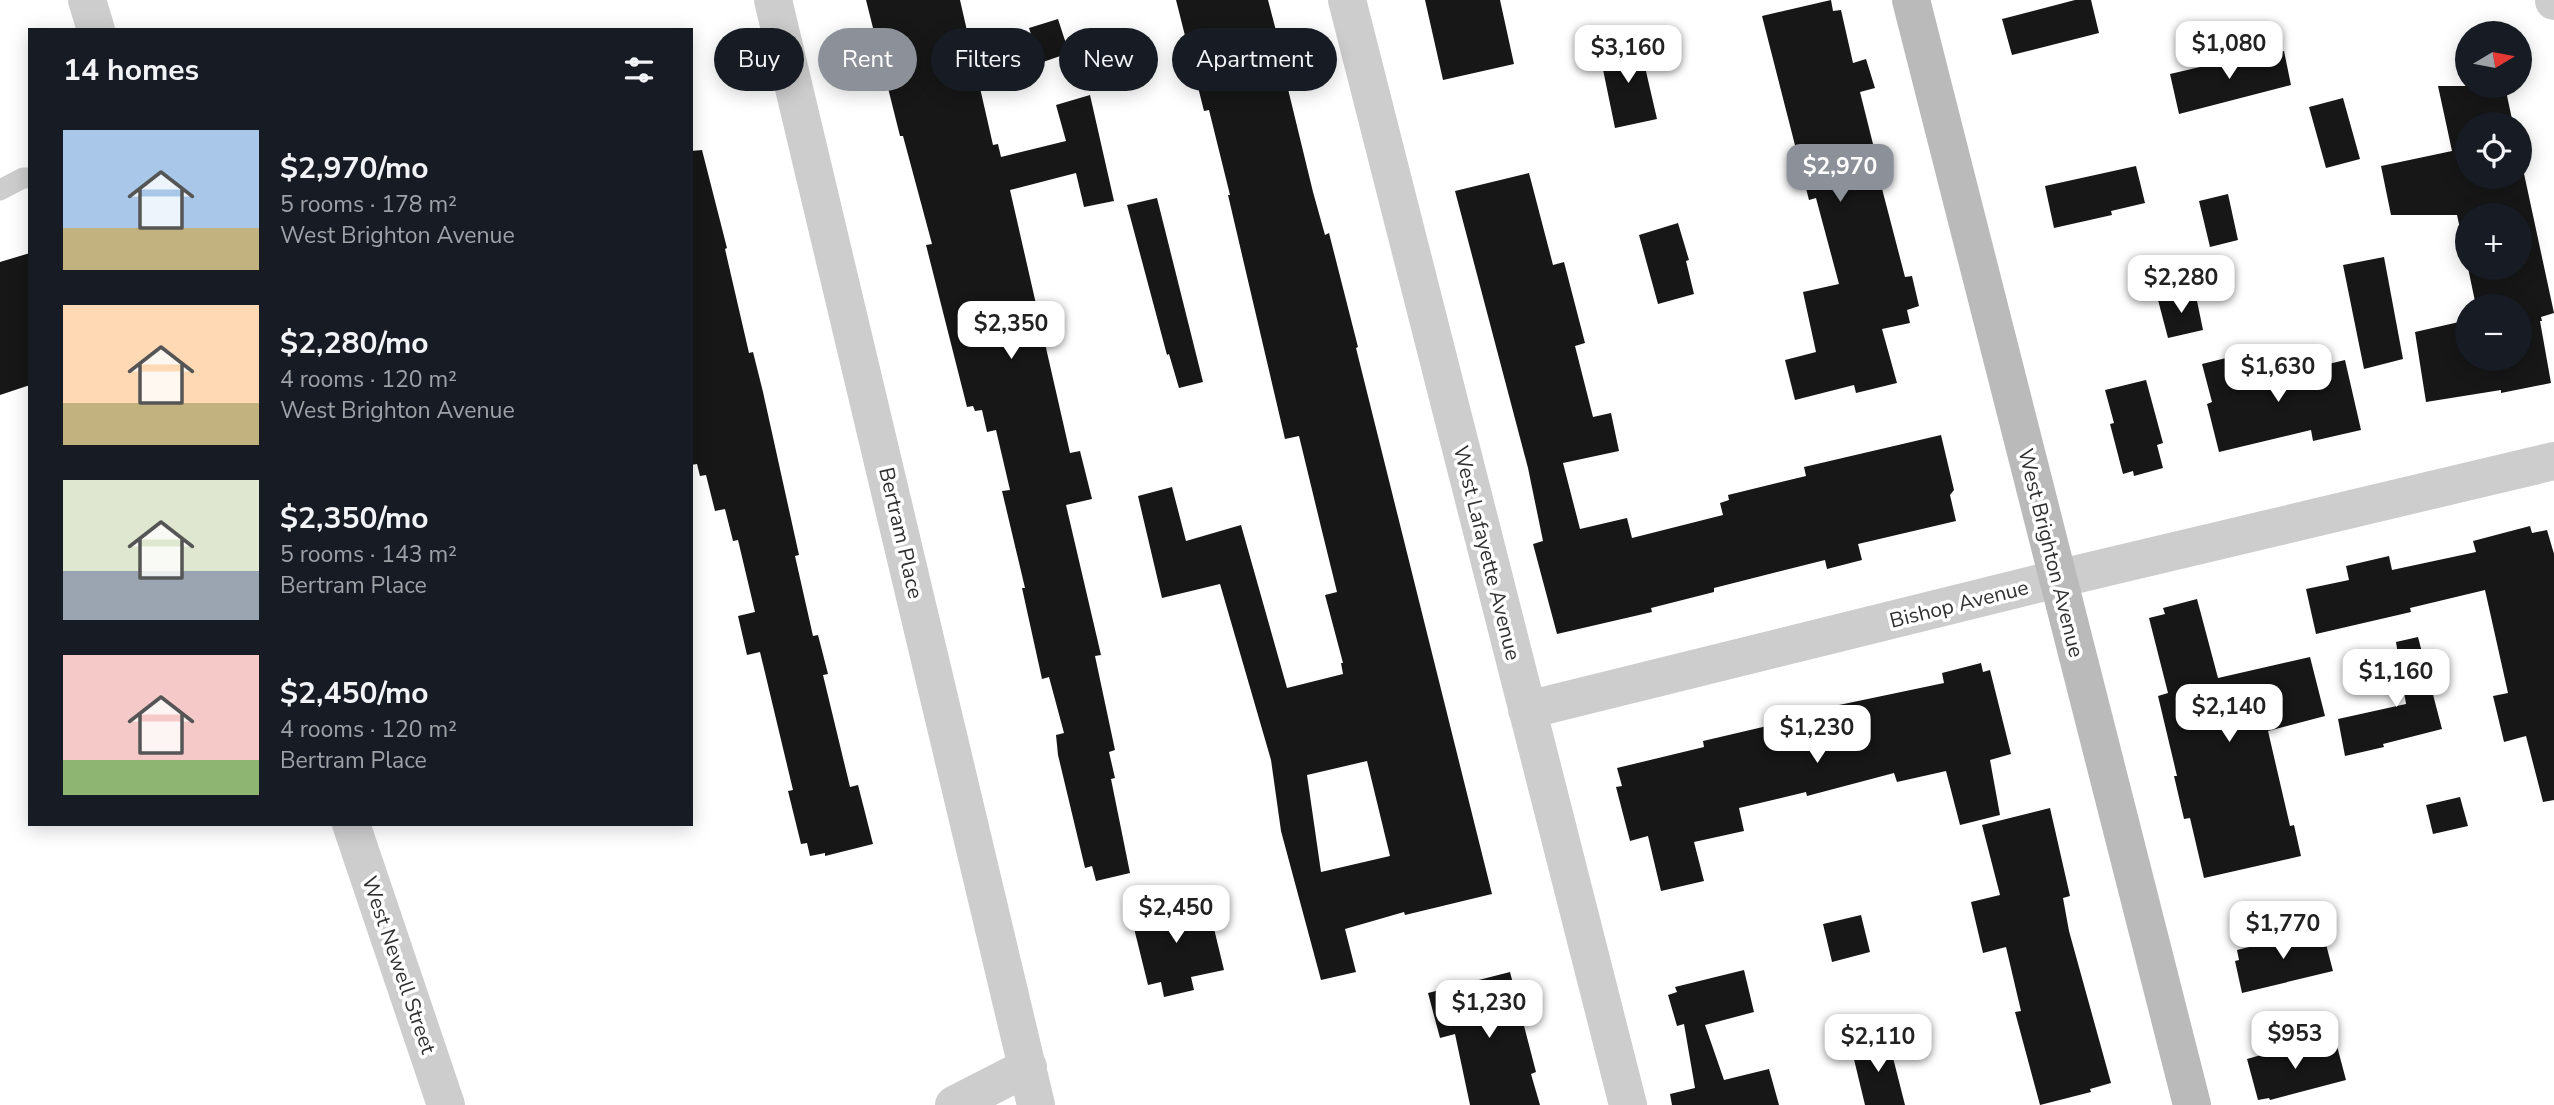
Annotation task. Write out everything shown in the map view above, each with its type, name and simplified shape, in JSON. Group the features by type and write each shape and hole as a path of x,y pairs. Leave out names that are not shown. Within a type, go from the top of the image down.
{"street":[{"path":"86,0 95,28"},
{"name":"Bertram Place","path":"773,0 1036,1105"},
{"name":"West Lafayette Avenue","path":"1347,0 1628,1105"},
{"name":"West Brighton Avenue","path":"1911,0 2192,1105"},
{"name":"Bishop Avenue","path":"1527,710 2057,579 2554,461"},
{"name":"West Newell Street","path":"352,826 446,1105"},
{"path":"954,1105 1028,1067"}],"lane":[{"path":"0,190 28,178"}],"building":[{"path":"866,0 960,0 966,28 931,28 931,91 981,91 993,145 998,144 1001,157 1066,141 1056,105 1090,95 1114,201 1084,207 1076,173 1010,190 1070,453 1080,451 1092,499 1066,505 1101,655 1095,656 1115,750 1109,752 1115,778 1111,779 1130,873 1096,881 1092,866 1085,868 1058,755 1056,735 1064,733 1049,677 1042,679 1022,588 1025,588 1002,491 1010,490 996,430 987,432 982,410 975,411 973,406 967,407 926,245 932,244 889,91 917,91 917,28 873,28"},
{"path":"1176,0 1268,0 1275,28 1183,28"},
{"path":"1425,0 1500,0 1514,64 1443,80"},
{"path":"1831,0 1833,11 1841,10 1853,63 1866,59 1875,88 1860,92 1905,277 1912,276 1919,306 1907,310 1910,323 1882,329 1897,383 1856,393 1854,385 1795,400 1785,360 1816,352 1803,292 1839,284 1816,198 1809,200 1762,16"},
{"path":"2075,0 2091,0 2099,33 2012,55 2002,19"},
{"path":"1058,19 1061,28 1059,56 1045,61 1045,28 1029,28"},
{"path":"1639,41 1657,119 1615,128 1599,50"},
{"path":"2284,51 2291,85 2179,114 2170,74"},
{"path":"2438,86 2455,86 2455,98 2508,98 2510,112 2455,112 2455,189 2527,189 2530,203 2455,203 2455,215 2391,215 2381,166 2452,151"},
{"path":"1199,91 1288,91 1313,192 1325,235 1329,233 1358,347 1356,348 1492,894 1405,915 1404,912 1345,929 1356,972 1321,980 1281,831 1271,760 1220,584 1162,598 1138,496 1172,487 1186,541 1241,525 1287,688 1343,674 1343,663 1325,595 1337,592 1299,436 1285,439 1209,110 1204,111","holes":["1367,761 1390,856 1321,872 1307,775"]},
{"path":"2343,98 2360,159 2326,168 2309,107"},
{"path":"702,150 727,248 725,249 749,353 753,352 763,392 799,555 795,556 813,636 818,635 828,674 823,675 850,787 858,785 873,844 825,856 825,853 810,856 807,843 801,844 788,791 793,790 760,652 747,655 738,616 755,612 738,540 733,541 725,509 715,511 706,475 700,476 697,464 693,465 693,151"},
{"path":"2136,166 2145,203 2111,211 2112,215 2054,228 2045,186"},
{"path":"1529,173 1553,265 1564,262 1585,343 1575,346 1593,417 1611,413 1619,451 1563,463 1580,529 1627,518 1632,538 1723,515 1720,503 1729,500 1728,495 1806,476 1804,467 1941,435 1954,490 1950,495 1956,521 1858,544 1862,560 1827,569 1825,560 1714,588 1714,592 1651,608 1652,612 1557,634 1533,544 1543,541 1528,468 1455,191"},
{"path":"2228,194 2238,240 2210,247 2199,201"},
{"path":"1157,198 1203,382 1179,388 1169,354 1167,355 1127,205"},
{"path":"2532,211 2554,313 2541,317 2540,321 2551,383 2501,393 2501,390 2426,402 2415,332 2455,323 2455,371 2532,371 2532,294 2473,294 2471,280 2532,280"},
{"path":"1678,223 1689,260 1686,261 1694,294 1658,304 1639,235"},
{"path":"28,254 28,386 0,395 0,262"},
{"path":"2384,257 2403,359 2364,369 2343,265"},
{"path":"2195,291 2203,330 2168,338 2158,300"},
{"path":"2242,354 2249,383 2345,360 2361,430 2313,441 2311,430 2219,452 2207,404 2212,402 2202,364"},
{"path":"2146,380 2163,443 2157,445 2163,468 2134,476 2133,471 2123,474 2110,424 2114,423 2105,390"},
{"path":"2530,526 2532,533 2547,530 2554,554 2554,800 2543,802 2526,736 2504,742 2493,696 2508,693 2485,590 2410,608 2411,612 2316,634 2306,589 2349,580 2346,566 2389,556 2392,570 2476,552 2473,541"},
{"path":"2197,599 2218,678 2310,657 2325,716 2268,731 2290,826 2294,825 2301,856 2204,878 2190,818 2184,819 2174,776 2177,776 2158,696 2168,693 2149,618 2165,614 2163,608"},
{"path":"2418,637 2442,729 2345,756 2338,719 2406,704 2396,642"},
{"path":"1981,663 1983,672 1990,670 2011,754 1990,760 2000,815 1960,825 1946,771 1897,782 1894,773 1807,796 1806,792 1739,808 1744,831 1694,842 1704,881 1661,891 1648,836 1630,841 1616,787 1622,786 1617,768 1704,747 1703,741 1780,723 1796,717 1796,714 1944,683 1942,673"},
{"path":"2460,797 2468,826 2433,834 2426,805"},
{"path":"2050,808 2070,896 2063,898 2069,931 2111,1083 2090,1089 2091,1092 2040,1105 2015,1012 2021,1011 2006,947 1983,953 1971,902 2000,895 1982,825"},
{"path":"1190,898 1194,916 1210,912 1224,970 1191,977 1194,990 1164,997 1161,982 1148,985 1130,912"},
{"path":"1861,915 1870,952 1832,962 1823,924"},
{"path":"2322,929 2333,971 2242,993 2235,961 2239,960 2237,950"},
{"path":"1744,970 1754,1012 1705,1025 1724,1080 1769,1069 1779,1105 1672,1105 1670,1094 1695,1088 1684,1024 1677,1026 1668,995 1677,992 1675,987"},
{"path":"1510,972 1536,1072 1531,1074 1540,1105 1470,1105 1455,1034 1440,1038 1428,993"},
{"path":"1888,1038 1905,1105 1865,1105 1851,1047"},
{"path":"2310,1041 2312,1052 2337,1046 2346,1080 2270,1100 2258,1100 2247,1059"}]}
